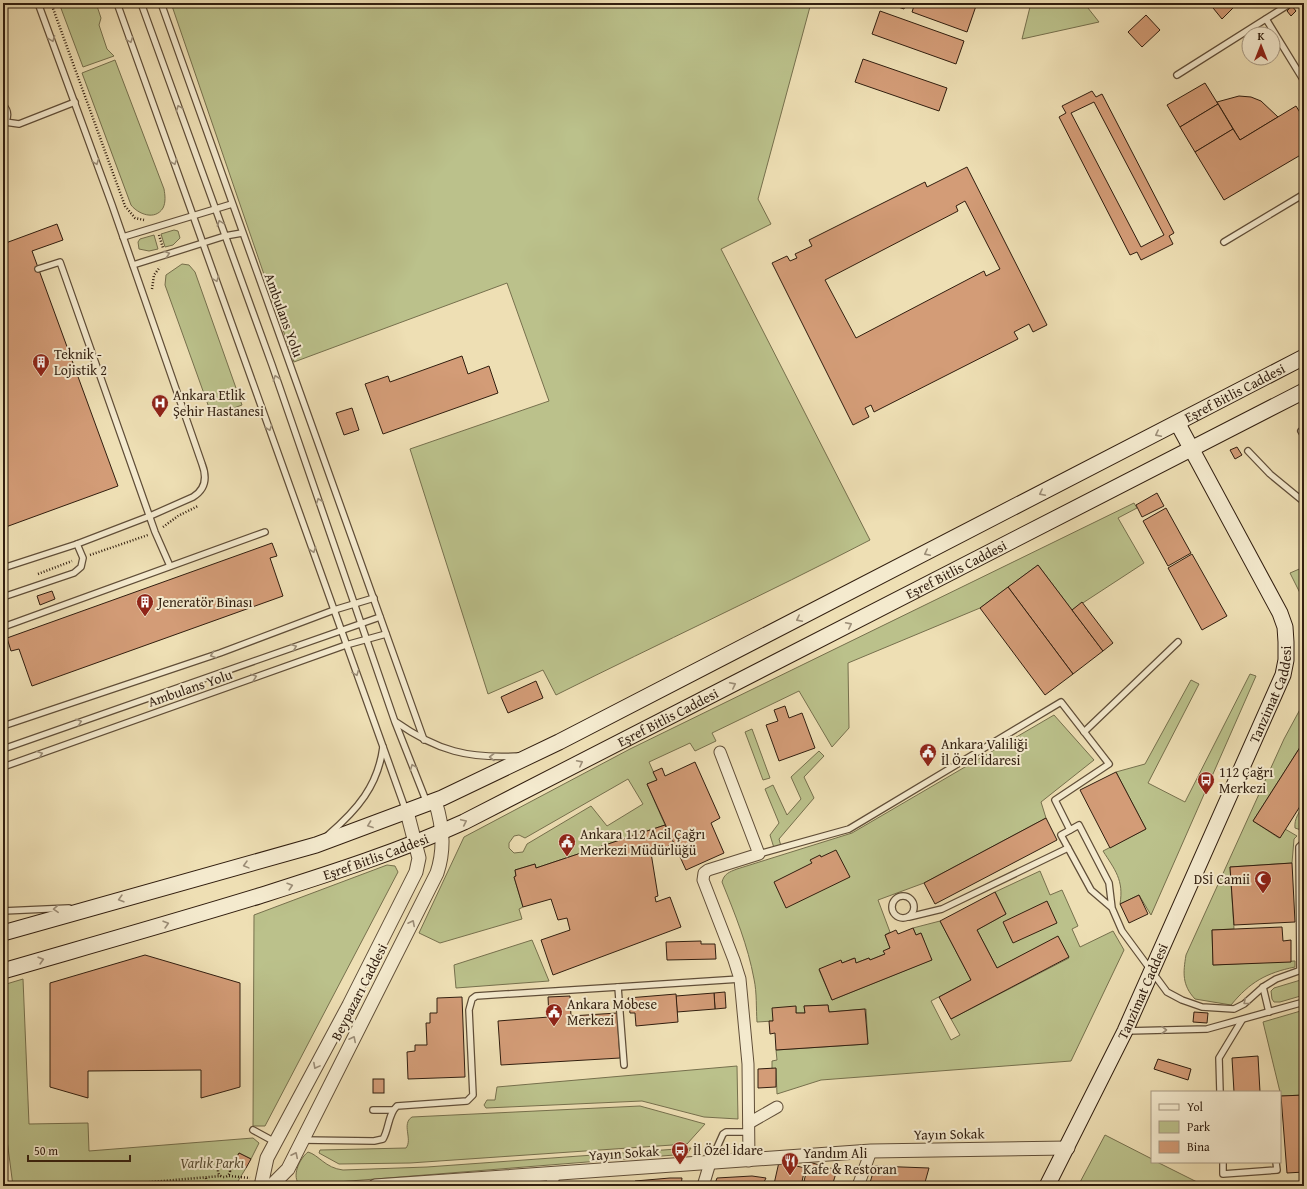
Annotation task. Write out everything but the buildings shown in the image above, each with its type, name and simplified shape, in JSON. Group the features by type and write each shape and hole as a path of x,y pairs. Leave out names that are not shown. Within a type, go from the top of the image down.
{"main road":[{"name":"Eşref Bitlis Caddesi","path":"3,933 316,845 431,802 531,755 1178,424 1304,357"},
{"name":"Eşref Bitlis Caddesi","path":"3,971 178,921 304,882 442,832 1192,450 1304,391"},
{"name":"Tanzimat Caddesi","path":"1047,1186 1068,1148 1152,972 1282,677 1286,657 1285,630 1280,613 1178,424"}],"street":[{"path":"720,752 759,854 708,870 704,873 703,880 740,979 748,1064 748,1161"},
{"name":"Beypazarı Caddesi","path":"265,1184 288,1169 434,879 440,862 442,832 441,819 431,802"},
{"name":"Beypazarı Caddesi","path":"265,1184 267,1158 349,1005 416,872 419,858 406,812"},
{"path":"749,1128 777,1107"},
{"name":"Yayın Sokak","path":"375,1186 553,1180 710,1163 871,1151 1068,1148"},
{"path":"858,1186 871,1151"},
{"path":"703,1186 710,1163"}],"lane":[{"path":"3,568 78,544 150,516 198,494 203,487 205,474 112,205 38,3"},
{"path":"117,3 340,630 383,744 406,812"},
{"path":"141,3 368,639 396,722 431,802"},
{"name":"Ambulans Yolu","path":"161,3 424,740"},
{"path":"1279,12 1281,3"},
{"path":"1177,75 1279,12 1291,3"},
{"path":"1266,19 1304,81"},
{"path":"3,105 8,113 4,123 19,124 75,102"},
{"path":"1224,242 1304,194"},
{"path":"123,237 232,204"},
{"path":"133,265 225,236 242,233"},
{"path":"38,269 60,262 155,532 170,566"},
{"path":"1248,451 1270,474 1304,502"},
{"path":"3,627 265,532"},
{"path":"3,597 74,573 81,567 83,558 78,544"},
{"path":"3,726 220,653 334,610 374,598"},
{"path":"3,749 380,617"},
{"name":"Ambulans Yolu","path":"3,767 346,645 386,634"},
{"path":"1084,732 1178,642"},
{"path":"759,854 849,829 1061,702 1109,764 1056,800 1070,830"},
{"path":"396,722 424,740 447,750 492,758 531,755"},
{"path":"316,845 355,810 369,792 379,769 383,744"},
{"path":"1112,908 1091,890 1061,835 1079,825 1109,883 1112,908 1122,931 1167,992 1182,1000 1202,1007 1227,1010 1240,1007 1263,987 1276,979 1302,969 1299,847 1304,842"},
{"path":"909,916 914,907 911,900 901,896 894,899 891,906 895,916 902,919 909,916 942,909 1068,848"},
{"path":"3,911 95,906"},
{"path":"302,1140 374,1141 382,1139 386,1134 392,1110 397,1106 467,1101 471,1099 473,1095 469,1010 472,999 476,996 740,979"},
{"path":"618,987 624,1065"},
{"path":"1263,987 1269,1012"},
{"path":"1125,1031 1207,1029 1304,1002"},
{"path":"1220,1091 1219,1058 1242,1020"},
{"path":"373,1110 392,1110"},
{"path":"710,1163 723,1134 726,1132 749,1128"},
{"path":"253,1130 275,1142"},
{"path":"1223,1163 1223,1174 1277,1170 1276,1163"}],"path":[{"path":"51,3 125,206 134,218 141,220 153,219 166,254 168,262 158,270 152,281 154,295"},
{"path":"32,576 155,532 178,516 194,509 204,502"},
{"path":"221,1176 219,1169 223,1165 230,1169 229,1176"},
{"path":"104,1186 221,1176 225,1178 229,1176 265,1184"},
{"path":"206,1178 207,1186"},
{"path":"35,1186 41,1184 44,1186"}],"green space":[{"path":"59,3 96,3 101,18 99,25 107,49 114,56 83,67"},
{"path":"171,3 811,3 758,199 771,224 721,249 870,540 792,580 556,695 543,670 488,694 410,449 549,401 507,283 294,362"},
{"path":"1031,3 1084,3 1099,22 1022,39"},
{"path":"115,60 164,189 164,206 160,212 156,214 147,215 138,211 131,205 82,73"},
{"path":"174,230 178,231 180,238 173,245 165,247 161,234"},
{"path":"154,235 158,249 149,251 139,249 138,242 140,239"},
{"path":"182,264 189,265 195,272 242,405 212,416 165,285 166,275"},
{"path":"1134,503 1137,508 1118,518 1144,563 1072,610 1038,565 980,608 848,663 849,728 832,747 799,691 712,733 716,741 695,751 690,743 649,762 657,780 647,784 665,825 536,868 535,864 515,870 516,876 514,877 523,907 519,909 522,919 440,943 419,933 464,837 630,749","holes":["628,779 643,804 607,826 591,806 527,844 523,852 514,853 509,848 509,843 514,836 519,835 525,838"]},
{"path":"1304,567 1304,601 1290,573"},
{"path":"1250,674 1256,676 1151,915 1139,895 1120,904 1120,882 1115,870 1103,851 1146,829 1116,772 1145,764 1191,680 1199,684 1148,783 1185,802"},
{"path":"1304,702 1304,741 1253,821 1279,838 1285,829 1297,836 1294,839 1292,863 1230,867 1234,929 1212,930 1213,965 1295,961 1295,967 1275,972 1252,984 1231,1005 1195,999 1188,989 1184,978 1186,955 1284,739"},
{"path":"1054,715 1094,760 1041,802 1046,818 924,883 878,900 890,932 885,935 890,948 884,951 885,954 870,960 869,958 856,963 854,958 842,963 841,961 819,970 832,1000 931,960 921,933 916,935 913,928 940,921 971,980 931,1001 951,1040 960,1035 951,1019 1069,958 1058,937 997,968 977,930 1006,914 995,892 1040,871 1050,895 1062,890 1078,926 1072,929 1080,947 1113,931 1124,950 1071,1061 821,1080 777,1094 776,1069 772,1069 772,1061 777,1060 776,1050 868,1044 866,1009 829,1012 828,1005 804,1006 805,1013 796,1013 796,1007 773,1021 757,1022 756,990 754,979 741,930 722,882 724,877 729,872 737,869 852,833"},
{"path":"752,729 770,778 763,780 745,732"},
{"path":"819,751 824,756 804,777 814,798 779,839 781,846 774,848 770,835 779,823 765,789 773,785 787,815 801,799 791,777"},
{"path":"1304,805 1304,831 1295,828 1295,822"},
{"path":"387,865 395,866 398,872 265,1126 253,1126 254,915"},
{"path":"532,940 549,981 456,988 454,965"},
{"name":"Varlık Parkı","path":"23,979 29,1124 88,1123 89,1151 253,1138 259,1143 251,1159 239,1153 235,1162 246,1168 235,1186 13,1186 3,1109 3,985"},
{"path":"1304,979 1304,995 1280,1002 1274,1002 1271,991 1274,988"},
{"path":"1304,1010 1304,1095 1281,1096 1263,1022"},
{"path":"737,1066 738,1119 704,1117 642,1101 486,1108 484,1105 487,1100 495,1100 497,1087"},
{"path":"640,1106 705,1124 687,1144 410,1163 339,1164 319,1153 320,1150 406,1148 408,1144 407,1124 412,1117"},
{"path":"1105,1135 1151,1158 1151,1163 1159,1163 1205,1186 1078,1186"},
{"path":"691,1148 687,1154 300,1185 297,1182 296,1177 299,1163 308,1152 331,1167 343,1170 427,1167"}],"place":[{"name":"Teknik - Lojistik 2","path":"41,377"},
{"name":"Ankara Etlik Şehir Hastanesi","path":"160,418"},
{"name":"Jeneratör Binası","path":"145,617"},
{"name":"Ankara Valiliği İl Özel İdaresi","path":"928,767"},
{"name":"112 Çağrı Merkezi","path":"1206,795"},
{"name":"Ankara 112 Acil Çağrı Merkezi Müdürlüğü","path":"567,857"},
{"name":"DSİ Camii","path":"1263,894"},
{"name":"Ankara Mobese Merkezi","path":"554,1027"},
{"name":"İl Özel İdare","path":"680,1165"},
{"name":"Yandım Ali Kafe & Restoran","path":"790,1176"}]}
